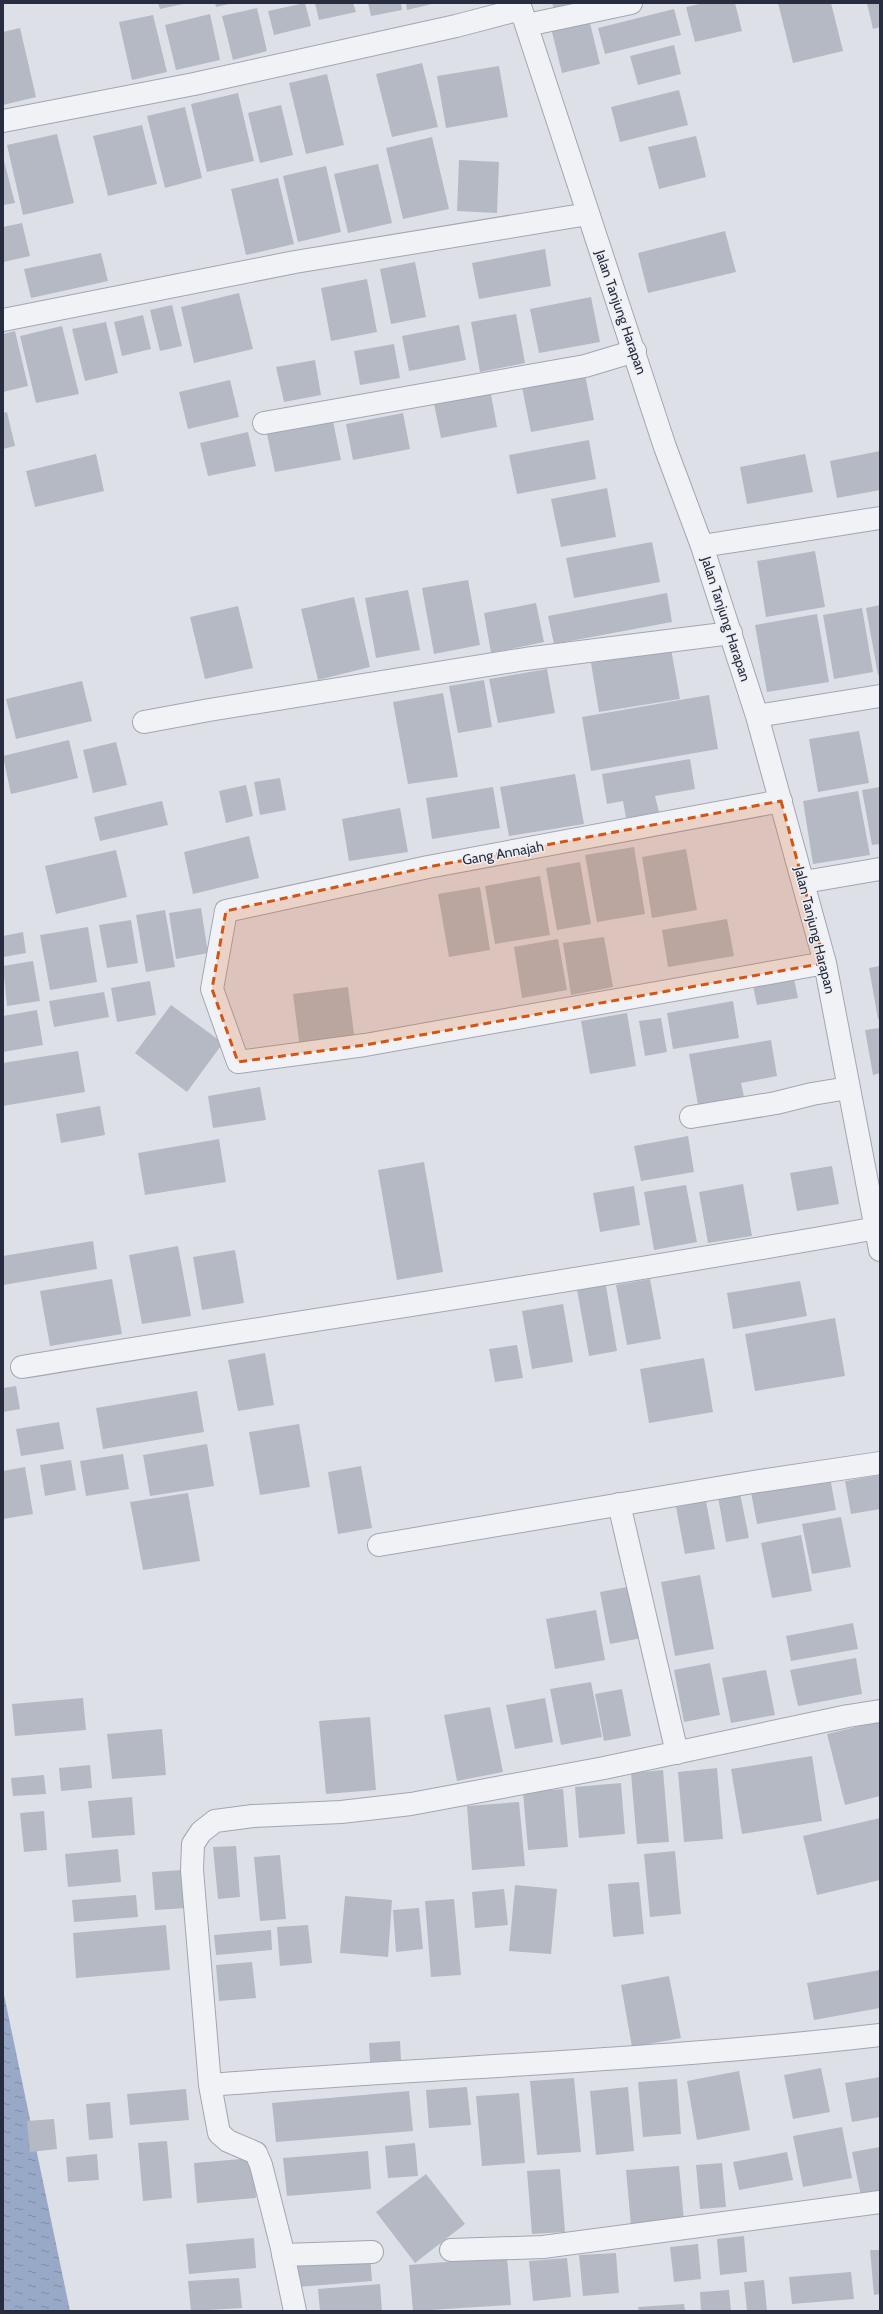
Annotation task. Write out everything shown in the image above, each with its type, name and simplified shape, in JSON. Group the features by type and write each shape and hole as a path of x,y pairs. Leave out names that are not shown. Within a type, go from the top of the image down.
{"street":[{"path":"3,121 194,84 522,12 631,3"},
{"name":"Jalan Tanjung Harapan","path":"522,12 588,214 635,351 665,447 702,546 757,716 804,882 825,963 880,1250"},
{"path":"3,320 295,262 588,214"},
{"path":"264,422 585,366 635,351"},
{"path":"702,546 880,518"},
{"path":"144,722 209,710 525,659 731,633"},
{"path":"757,716 880,696"},
{"name":"Gang Annajah","path":"781,802 428,867 226,911 212,989 238,1062 365,1045 825,963"},
{"path":"804,882 880,869"},
{"path":"691,1117 776,1103 812,1094 848,1088"},
{"path":"22,1367 386,1310 753,1250 877,1228"},
{"path":"379,1545 619,1504 880,1463"},
{"path":"619,1504 677,1753"},
{"path":"295,2311 284,2255 256,2153 228,2141 219,2133 210,2085 192,1870 193,1844 201,1832 215,1821 253,1816 341,1812 411,1804 677,1753 848,1716 880,1712"},
{"path":"210,2085 366,2072 767,2048 880,2035"},
{"path":"452,2250 543,2247 880,2202"},
{"path":"284,2255 372,2252"}],"highlighted area":[{"path":"781,801 825,963 365,1045 238,1062 212,989 226,911 428,867"}],"water":[{"path":"3,1990 70,2311 3,2311"}],"building":[{"path":"158,3 182,3 183,4 160,9"},
{"path":"215,3 229,3 229,4 216,7"},
{"path":"305,3 311,26 274,35 268,11"},
{"path":"315,3 353,3 356,12 319,20"},
{"path":"368,3 401,3 402,10 371,16"},
{"path":"406,3 432,3 432,4 407,10"},
{"path":"552,3 584,3 554,9"},
{"path":"704,3 735,3 742,31 695,42 686,7"},
{"path":"778,3 831,3 843,51 793,63"},
{"path":"867,3 880,3 880,27 873,29"},
{"path":"257,8 267,51 233,60 222,16"},
{"path":"674,9 681,35 605,54 598,28"},
{"path":"210,14 220,60 176,70 165,25"},
{"path":"153,15 167,72 132,80 119,22"},
{"path":"589,19 600,64 562,73 551,28"},
{"path":"20,28 36,97 3,105 3,32"},
{"path":"674,45 681,74 638,85 630,56"},
{"path":"422,63 438,127 392,137 376,74"},
{"path":"499,66 508,117 446,128 437,76"},
{"path":"327,74 344,145 306,154 289,83"},
{"path":"679,90 688,125 620,142 611,107"},
{"path":"238,93 254,161 207,172 191,104"},
{"path":"281,105 293,155 260,163 248,113"},
{"path":"185,107 202,178 165,188 147,116"},
{"path":"142,125 157,184 108,196 93,136"},
{"path":"57,134 74,203 23,215 7,145"},
{"path":"696,136 706,177 659,189 648,147"},
{"path":"432,137 449,209 403,219 386,148"},
{"path":"3,157 15,203 3,205"},
{"path":"459,160 499,162 497,213 457,211"},
{"path":"378,164 392,223 348,233 334,174"},
{"path":"326,166 341,232 298,242 283,176"},
{"path":"278,178 294,244 246,255 231,189"},
{"path":"22,223 30,256 3,262 3,227"},
{"path":"725,231 736,272 648,293 638,253"},
{"path":"545,249 551,286 479,299 472,263"},
{"path":"101,253 108,281 31,298 24,269"},
{"path":"415,262 426,317 391,324 380,269"},
{"path":"367,279 377,332 331,341 321,288"},
{"path":"239,293 253,349 194,363 181,307"},
{"path":"591,297 600,342 539,353 530,309"},
{"path":"172,305 182,346 160,351 150,310"},
{"path":"516,314 525,363 480,372 471,322"},
{"path":"143,315 151,349 122,356 114,322"},
{"path":"106,322 118,373 85,381 72,329"},
{"path":"459,325 466,360 409,371 402,336"},
{"path":"62,326 79,394 36,403 20,336"},
{"path":"15,331 28,386 3,392 3,334"},
{"path":"394,344 400,378 360,385 354,351"},
{"path":"315,360 321,395 284,402 276,367"},
{"path":"584,370 594,420 531,432 521,382"},
{"path":"230,380 239,417 188,429 179,392"},
{"path":"490,389 497,427 441,438 433,399"},
{"path":"7,412 15,446 3,449 3,413"},
{"path":"403,413 410,449 353,460 346,424"},
{"path":"333,421 341,460 275,472 267,434"},
{"path":"248,432 256,466 208,476 200,443"},
{"path":"589,440 596,479 517,494 509,455"},
{"path":"880,451 880,490 837,498 830,461"},
{"path":"96,454 104,491 35,507 26,471"},
{"path":"805,454 813,492 747,504 740,467"},
{"path":"607,488 616,537 561,547 551,499"},
{"path":"652,542 660,582 574,598 566,558"},
{"path":"815,551 825,607 766,617 757,561"},
{"path":"468,580 480,645 434,654 422,588"},
{"path":"408,590 420,650 376,658 365,598"},
{"path":"667,593 672,622 554,644 548,616"},
{"path":"354,597 370,667 318,680 301,609"},
{"path":"536,603 544,642 491,653 484,613"},
{"path":"880,605 880,674 878,675 866,608"},
{"path":"238,606 253,668 205,679 190,617"},
{"path":"862,608 873,672 834,679 823,615"},
{"path":"817,614 829,682 767,692 755,625"},
{"path":"671,649 680,699 599,712 591,663"},
{"path":"547,669 555,713 498,723 489,679"},
{"path":"484,680 492,727 458,733 449,686"},
{"path":"82,681 92,721 16,739 6,699"},
{"path":"443,693 458,777 408,784 393,702"},
{"path":"709,695 718,749 591,771 582,717"},
{"path":"859,731 869,783 818,792 809,739"},
{"path":"69,740 78,778 11,794 3,756"},
{"path":"116,742 127,785 93,793 83,750"},
{"path":"690,759 695,789 655,796 659,812 626,818 623,801 607,804 602,774"},
{"path":"575,774 584,824 509,836 500,787"},
{"path":"280,778 286,810 260,815 254,782"},
{"path":"246,785 253,816 226,823 219,791"},
{"path":"493,787 500,828 432,839 426,798"},
{"path":"880,787 880,844 872,845 862,790"},
{"path":"858,791 870,855 813,864 803,801"},
{"path":"162,801 168,825 100,841 94,817"},
{"path":"400,808 408,852 349,861 342,819"},
{"path":"249,836 259,878 193,894 184,852"},
{"path":"634,847 645,914 597,922 585,855"},
{"path":"686,849 697,910 652,918 642,857"},
{"path":"116,850 127,897 56,914 45,866"},
{"path":"580,862 591,924 557,930 546,868"},
{"path":"540,876 550,935 495,944 485,886"},
{"path":"480,887 490,950 449,957 438,894"},
{"path":"201,908 208,953 176,959 169,913"},
{"path":"165,910 175,967 146,972 136,915"},
{"path":"727,919 734,956 668,967 662,930"},
{"path":"131,920 138,963 107,968 99,925"},
{"path":"88,927 97,982 50,990 40,935"},
{"path":"23,932 26,953 3,957 3,936"},
{"path":"604,937 613,987 571,995 563,943"},
{"path":"558,939 567,990 522,998 514,947"},
{"path":"33,961 40,1001 7,1006 3,966"},
{"path":"880,966 880,1018 878,1019 869,968"},
{"path":"794,979 798,998 757,1005 753,986"},
{"path":"150,981 156,1015 117,1022 111,988"},
{"path":"348,987 355,1042 300,1049 293,994"},
{"path":"104,992 109,1017 54,1027 49,1001"},
{"path":"733,1001 739,1038 673,1049 667,1013"},
{"path":"171,1005 223,1043 187,1092 135,1053"},
{"path":"37,1010 43,1045 3,1052 3,1016"},
{"path":"627,1013 636,1066 590,1074 581,1021"},
{"path":"661,1018 667,1052 645,1056 639,1021"},
{"path":"880,1028 880,1073 873,1075 865,1030"},
{"path":"771,1040 777,1076 741,1083 744,1097 698,1105 689,1054"},
{"path":"78,1051 85,1092 3,1106 3,1063"},
{"path":"260,1087 266,1120 213,1128 208,1096"},
{"path":"100,1106 105,1135 61,1143 56,1114"},
{"path":"688,1136 694,1172 641,1181 634,1146"},
{"path":"219,1139 226,1182 145,1195 138,1153"},
{"path":"424,1162 443,1272 397,1280 378,1170"},
{"path":"832,1166 839,1204 797,1211 790,1173"},
{"path":"743,1184 752,1236 708,1243 699,1192"},
{"path":"686,1185 697,1242 654,1250 644,1192"},
{"path":"634,1186 640,1225 600,1232 593,1193"},
{"path":"93,1241 97,1269 3,1285 3,1256"},
{"path":"178,1246 191,1316 142,1324 129,1255"},
{"path":"235,1250 244,1303 202,1310 193,1257"},
{"path":"112,1279 122,1334 50,1346 40,1291"},
{"path":"650,1279 661,1339 627,1345 616,1285"},
{"path":"605,1280 617,1351 589,1356 576,1284"},
{"path":"800,1281 807,1316 733,1329 727,1293"},
{"path":"563,1304 573,1362 532,1369 522,1311"},
{"path":"835,1318 845,1376 755,1391 745,1334"},
{"path":"517,1345 523,1378 495,1382 489,1349"},
{"path":"265,1353 274,1405 238,1411 228,1360"},
{"path":"704,1358 713,1412 649,1423 640,1369"},
{"path":"16,1386 20,1409 3,1412 3,1388"},
{"path":"197,1391 204,1432 103,1449 96,1408"},
{"path":"59,1422 64,1449 21,1456 16,1429"},
{"path":"299,1424 310,1487 260,1495 249,1432"},
{"path":"207,1444 214,1486 150,1496 143,1455"},
{"path":"123,1454 129,1489 86,1496 80,1461"},
{"path":"71,1460 76,1490 45,1496 40,1465"},
{"path":"361,1466 372,1528 338,1534 328,1472"},
{"path":"25,1467 33,1514 3,1519 3,1471"},
{"path":"829,1472 836,1510 757,1524 750,1487"},
{"path":"880,1475 880,1509 851,1514 845,1481"},
{"path":"188,1493 200,1561 143,1570 130,1502"},
{"path":"740,1493 749,1538 726,1542 718,1497"},
{"path":"706,1501 715,1549 685,1554 676,1507"},
{"path":"841,1517 851,1567 812,1574 802,1524"},
{"path":"801,1535 812,1591 772,1598 761,1543"},
{"path":"700,1575 714,1649 675,1656 661,1582"},
{"path":"632,1586 642,1638 610,1644 600,1592"},
{"path":"596,1610 605,1660 555,1669 546,1619"},
{"path":"853,1623 858,1649 791,1661 786,1636"},
{"path":"856,1658 862,1694 798,1706 790,1670"},
{"path":"710,1663 720,1715 684,1722 674,1670"},
{"path":"766,1670 775,1715 731,1723 722,1678"},
{"path":"591,1682 602,1737 561,1745 550,1689"},
{"path":"622,1689 631,1736 604,1741 595,1694"},
{"path":"83,1698 86,1730 15,1736 12,1704"},
{"path":"545,1698 553,1742 515,1749 506,1705"},
{"path":"490,1707 503,1772 457,1781 444,1715"},
{"path":"370,1717 376,1790 326,1794 319,1721"},
{"path":"880,1721 880,1796 845,1805 827,1734"},
{"path":"162,1729 166,1775 112,1779 107,1734"},
{"path":"812,1756 822,1821 742,1834 731,1769"},
{"path":"90,1765 92,1788 61,1791 59,1768"},
{"path":"717,1768 723,1839 684,1842 678,1772"},
{"path":"663,1770 669,1842 637,1844 631,1773"},
{"path":"44,1775 46,1794 13,1796 11,1778"},
{"path":"621,1783 625,1834 579,1838 575,1787"},
{"path":"563,1789 568,1847 528,1850 523,1792"},
{"path":"132,1797 135,1835 92,1838 88,1801"},
{"path":"519,1802 525,1866 472,1870 467,1806"},
{"path":"44,1811 47,1850 24,1852 20,1813"},
{"path":"880,1818 880,1880 817,1895 803,1836"},
{"path":"236,1846 240,1897 218,1899 213,1847"},
{"path":"118,1849 121,1882 68,1887 65,1854"},
{"path":"675,1851 681,1914 650,1917 644,1854"},
{"path":"280,1855 286,1919 260,1921 254,1857"},
{"path":"182,1870 186,1908 155,1910 152,1872"},
{"path":"639,1882 644,1934 613,1937 608,1884"},
{"path":"515,1885 557,1889 551,1954 509,1951"},
{"path":"504,1889 508,1925 475,1928 472,1892"},
{"path":"136,1895 138,1917 74,1922 72,1900"},
{"path":"345,1896 392,1900 388,1957 340,1953"},
{"path":"454,1899 461,1975 431,1977 425,1901"},
{"path":"419,1908 423,1949 396,1952 393,1910"},
{"path":"166,1925 170,1970 76,1978 73,1933"},
{"path":"308,1925 312,1963 280,1966 277,1927"},
{"path":"271,1930 272,1950 216,1955 214,1935"},
{"path":"252,1962 256,1998 219,2001 216,1965"},
{"path":"880,1970 880,2008 814,2020 807,1983"},
{"path":"669,1976 681,2038 632,2047 621,1985"},
{"path":"400,2041 401,2060 370,2062 369,2043"},
{"path":"821,2068 830,2112 793,2119 784,2075"},
{"path":"739,2071 750,2130 697,2140 687,2081"},
{"path":"880,2077 880,2117 852,2122 845,2083"},
{"path":"574,2078 581,2152 537,2155 530,2081"},
{"path":"677,2079 681,2134 643,2137 638,2082"},
{"path":"467,2087 471,2125 429,2128 426,2090"},
{"path":"628,2087 634,2151 596,2155 590,2091"},
{"path":"186,2089 189,2120 130,2125 127,2094"},
{"path":"409,2091 413,2131 276,2142 272,2103"},
{"path":"519,2093 525,2163 482,2166 476,2096"},
{"path":"110,2102 113,2138 89,2140 86,2104"},
{"path":"54,2119 57,2149 30,2152 27,2121"},
{"path":"842,2127 852,2178 803,2187 793,2136"},
{"path":"167,2141 172,2198 143,2201 138,2143"},
{"path":"415,2143 418,2176 388,2178 385,2146"},
{"path":"880,2147 880,2197 862,2201 852,2152"},
{"path":"368,2151 371,2189 287,2196 283,2158"},
{"path":"787,2152 793,2180 739,2190 733,2162"},
{"path":"97,2154 99,2180 68,2182 66,2157"},
{"path":"253,2158 256,2198 197,2203 194,2163"},
{"path":"722,2163 726,2207 700,2209 696,2165"},
{"path":"679,2166 684,2221 631,2226 626,2170"},
{"path":"560,2169 565,2232 532,2234 527,2171"},
{"path":"426,2174 465,2224 415,2263 376,2212"},
{"path":"744,2236 747,2272 720,2275 717,2239"},
{"path":"254,2238 256,2268 189,2274 186,2244"},
{"path":"698,2244 701,2279 674,2282 670,2247"},
{"path":"870,2250 880,2250 880,2294 874,2295"},
{"path":"616,2253 619,2293 583,2296 579,2255"},
{"path":"370,2256 372,2281 298,2287 296,2262"},
{"path":"507,2257 511,2305 413,2311 409,2265"},
{"path":"567,2258 571,2297 533,2301 529,2261"},
{"path":"851,2272 854,2299 792,2304 789,2277"},
{"path":"239,2278 242,2308 191,2311 188,2281"},
{"path":"764,2280 767,2311 747,2311 744,2282"},
{"path":"380,2284 382,2311 320,2311 318,2289"},
{"path":"729,2290 731,2311 701,2311 700,2292"},
{"path":"684,2304 685,2311 639,2311 638,2307"}]}
